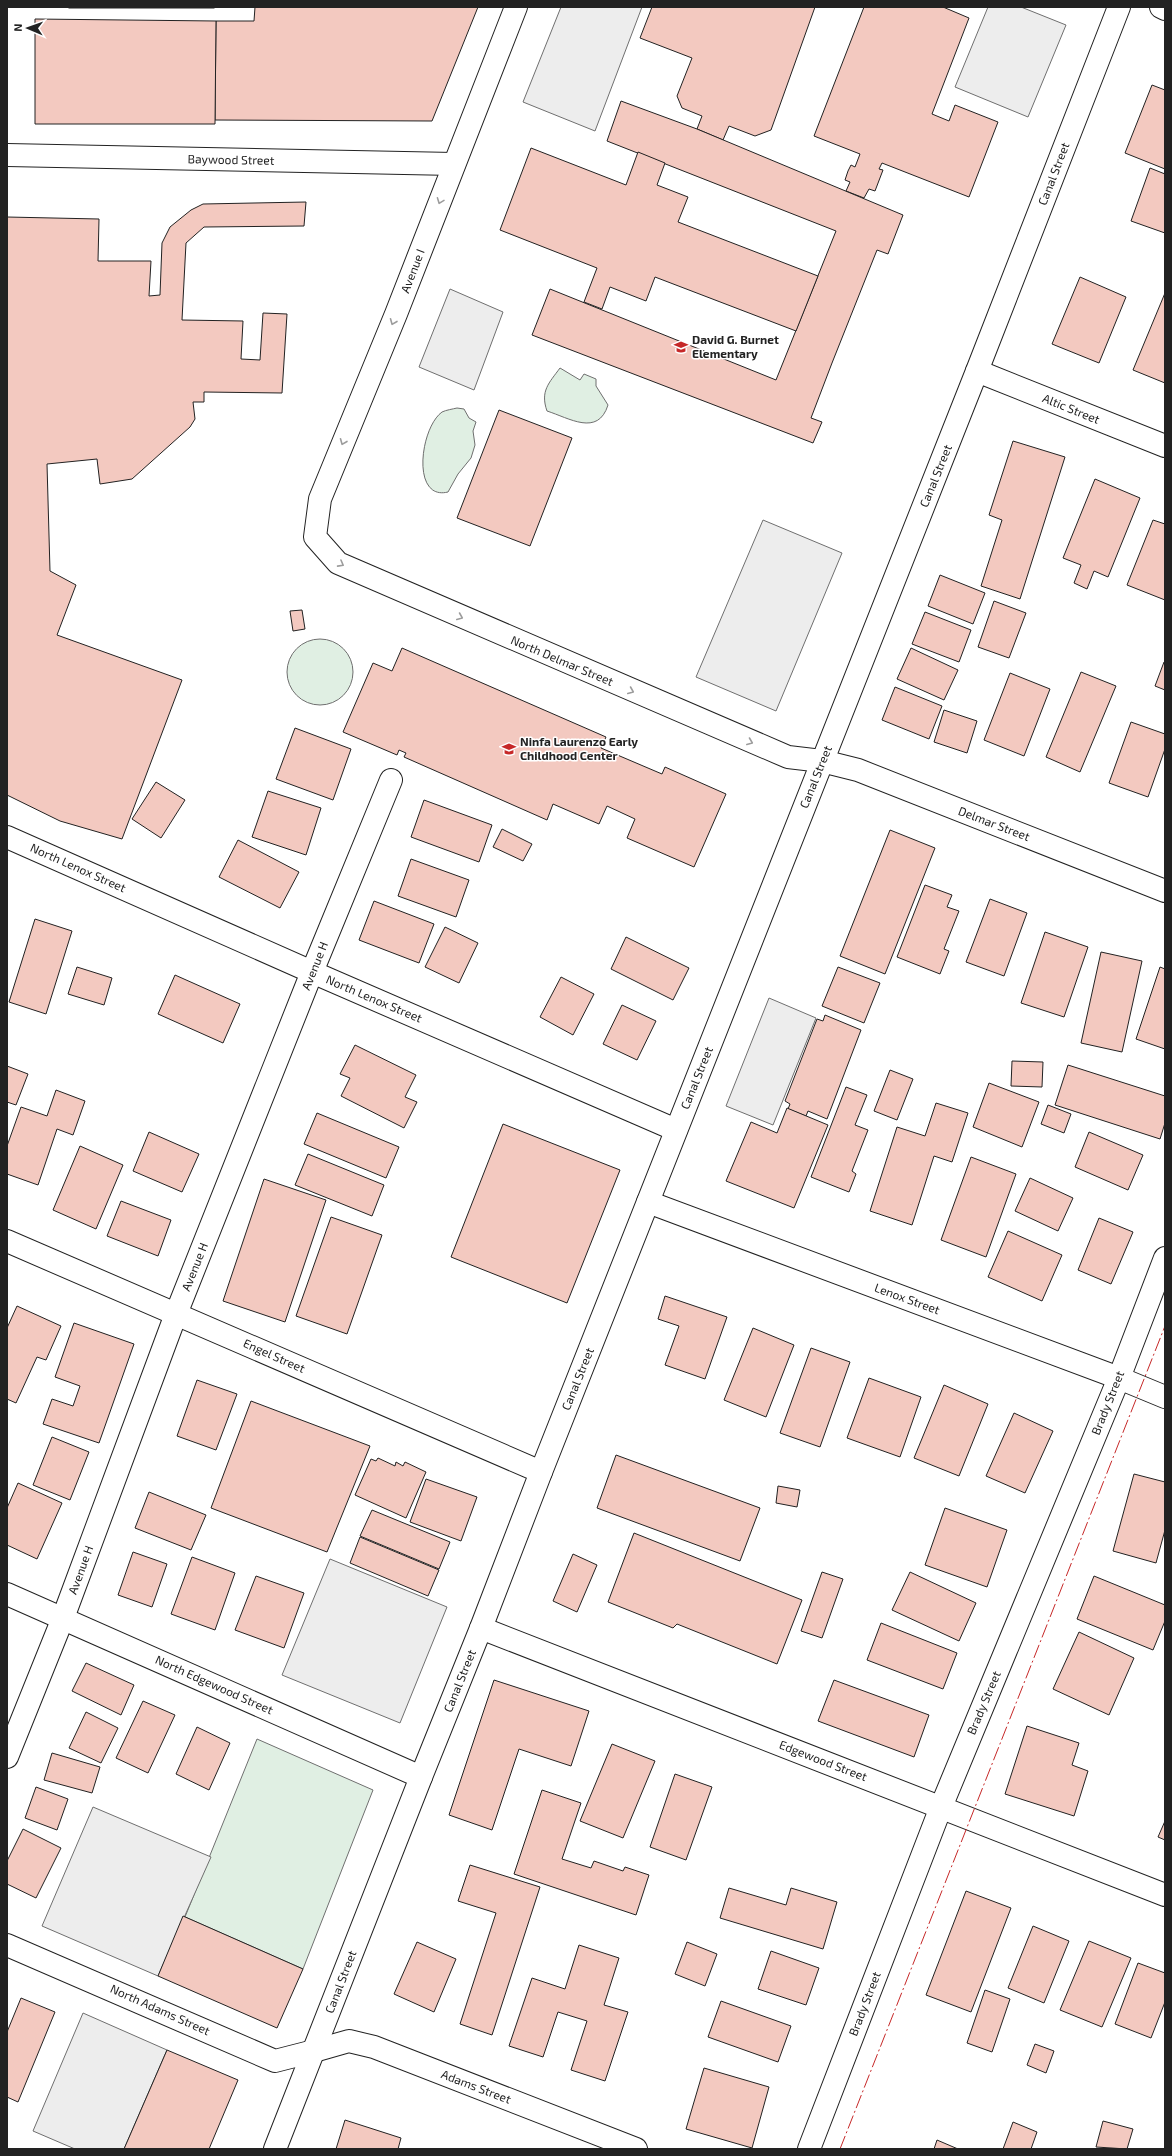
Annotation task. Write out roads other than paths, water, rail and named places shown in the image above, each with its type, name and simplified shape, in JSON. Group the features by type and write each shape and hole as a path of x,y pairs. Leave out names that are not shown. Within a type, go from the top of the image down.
{"street":[{"name":"Avenue I","path":"314,537 320,499 396,314 516,7"},
{"name":"Canal Street","path":"275,2149 676,1130 978,371 1119,7"},
{"path":"1161,7 1165,9"},
{"name":"Baywood Street","path":"7,155 454,164"},
{"name":"Altic Street","path":"978,371 1165,446"},
{"name":"North Delmar Street","path":"314,537 338,563 788,757 822,761"},
{"name":"Delmar Street","path":"822,761 858,770 1165,891"},
{"name":"Avenue H","path":"7,1757 63,1618 176,1314 312,972 391,780"},
{"name":"North Lenox Street","path":"7,837 312,972 676,1130"},
{"name":"Lenox Street","path":"648,1202 1119,1378 1165,1397"},
{"name":"Engel Street","path":"7,1241 541,1472"},
{"name":"Brady Street","path":"809,2149 941,1807 1119,1378 1165,1258"},
{"name":"North Edgewood Street","path":"7,1594 421,1777"},
{"name":"Edgewood Street","path":"481,1628 1165,1895"},
{"name":"North Adams Street","path":"7,1945 275,2061 314,2051"},
{"name":"Adams Street","path":"314,2051 349,2041 374,2047 636,2149"}],"place":[{"name":"David G. Burnet Elementary","path":"681,347"},
{"name":"Ninfa Laurenzo Early Childhood Center","path":"509,749"}]}
